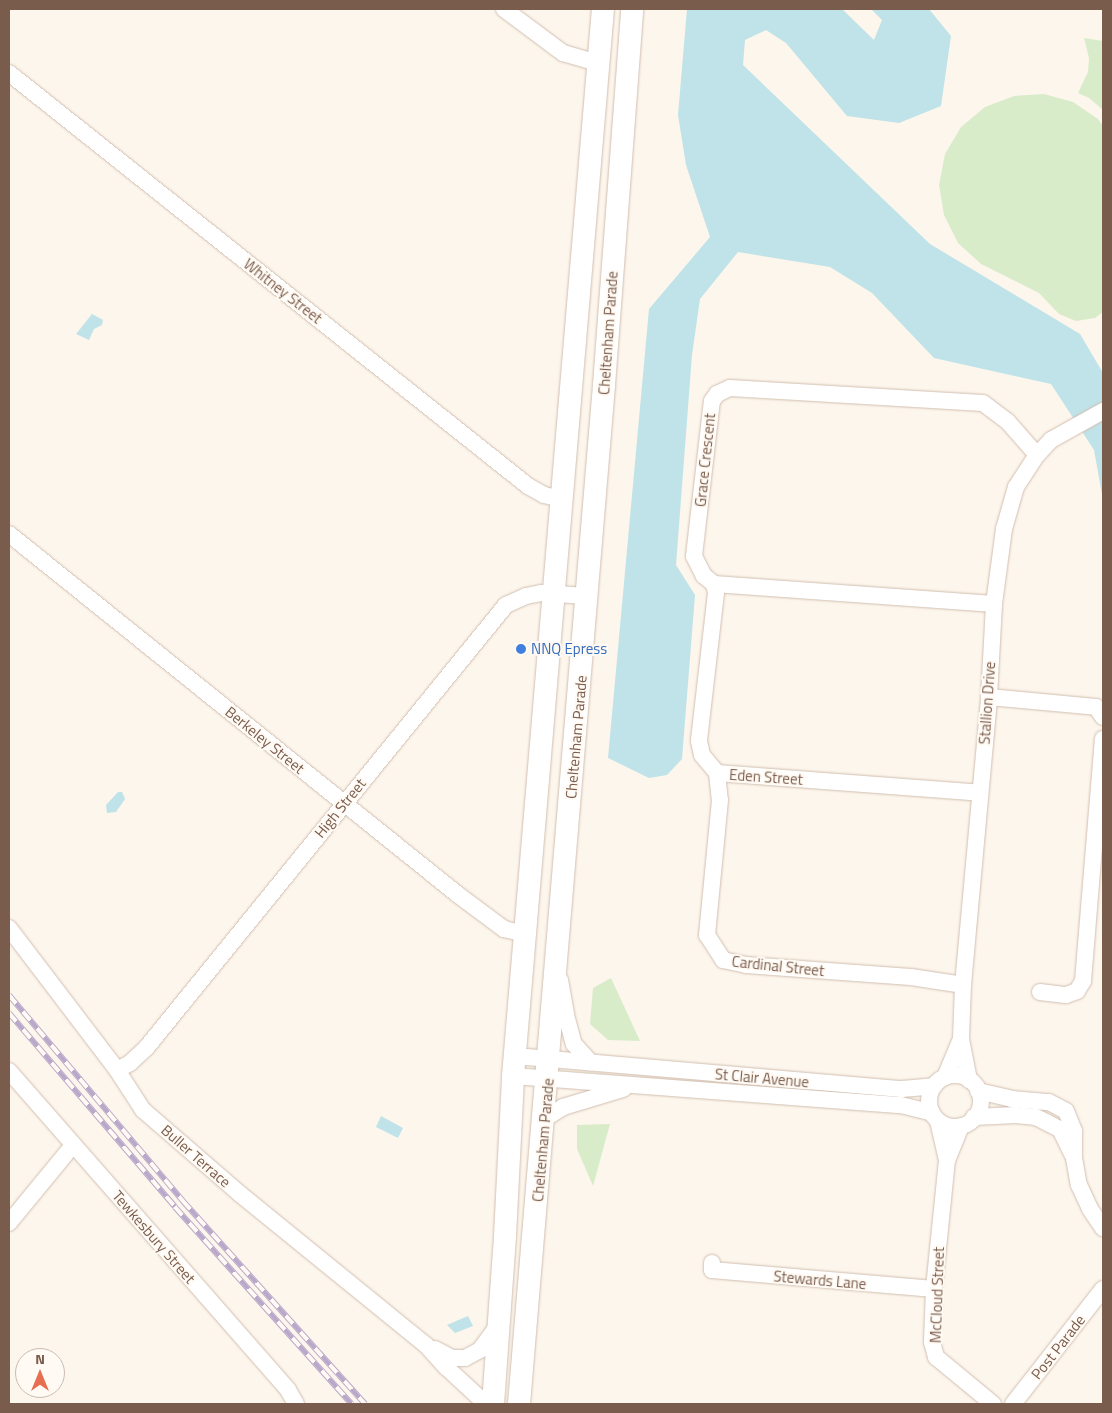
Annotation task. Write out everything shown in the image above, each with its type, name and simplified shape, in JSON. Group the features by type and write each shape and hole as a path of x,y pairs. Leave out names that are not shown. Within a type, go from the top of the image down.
{"main road":[{"name":"Cheltenham Parade","path":"492,1404 514,1066 555,593 602,9"},
{"name":"Cheltenham Parade","path":"519,1404 587,596 632,9"}],"street":[{"path":"504,9 563,53 599,63"},
{"name":"Whitney Street","path":"9,73 528,486 544,495 562,499"},
{"name":"Grace Crescent","path":"714,584 704,576 694,556 712,401 717,394 730,388 983,402 1008,422 1037,455"},
{"name":"Stallion Drive","path":"973,1085 961,1039 963,985 989,697 994,604 1004,529 1016,487 1037,455 1052,440 1064,432 1103,411"},
{"name":"Berkeley Street","path":"9,534 344,804 504,929 526,934"},
{"path":"714,584 994,604"},
{"name":"Eden Street","path":"714,584 716,593 699,741 702,755 717,773 980,793"},
{"name":"High Street","path":"117,1070 130,1063 147,1047 506,605 526,596 555,593 587,596"},
{"path":"989,697 1096,707 1103,717"},
{"path":"1040,992 1066,995 1077,991 1083,981 1103,739"},
{"name":"Cardinal Street","path":"717,773 720,800 707,935 723,960 746,965 911,977 963,985"},
{"name":"Buller Terrace","path":"9,928 117,1070 143,1110 240,1194 426,1345 446,1367 486,1404"},
{"path":"557,961 566,1015 574,1044 591,1063"},
{"name":"Stallion Drive","path":"940,1082 961,1039"},
{"name":"St Clair Avenue","path":"548,1069 591,1063 902,1089 940,1082"},
{"name":"St Clair Avenue","path":"514,1066 548,1069 637,1085 901,1105 935,1117"},
{"name":"Tewkesbury Street","path":"9,1072 288,1390 296,1404"},
{"path":"1074,1158 1060,1129 1036,1117 1016,1116 949,1126 935,1117 929,1097 940,1082 954,1076 1012,1099 1050,1102 1066,1111 1072,1120 1074,1131 1074,1158 1079,1185 1090,1209 1103,1228"},
{"name":"St Clair Avenue","path":"544,1119 563,1107 637,1085"},
{"path":"968,1122 980,1105 973,1085"},
{"name":"McCloud Street","path":"935,1117 947,1160 934,1289 932,1342 936,1357 993,1404"},
{"name":"McCloud Street","path":"947,1160 968,1122"},
{"path":"9,1223 73,1145"},
{"name":"Stewards Lane","path":"712,1263 712,1270 934,1289"},
{"name":"Post Parade","path":"1013,1404 1103,1289"},
{"name":"Buller Terrace","path":"426,1345 452,1358 465,1358 480,1350 498,1325"}],"green space":[{"path":"1084,38 1103,41 1103,110 1089,98 1078,93 1088,72 1089,58"},
{"path":"1044,94 1073,102 1098,119 1103,126 1103,312 1095,318 1076,321 1059,314 1039,293 981,264 958,243 944,215 939,185 945,154 961,127 985,107 1014,96"},
{"path":"611,978 640,1041 608,1040 590,1024 593,988"},
{"path":"610,1124 593,1186 577,1149 577,1125"}],"water":[{"path":"687,9 842,9 874,40 882,20 871,9 929,9 951,36 941,106 899,123 847,116 786,43 766,30 745,40 743,65 930,244 1080,334 1103,373 1103,500 1094,450 1051,384 934,358 872,293 830,267 738,252 700,299 692,355 676,565 695,595 682,759 667,775 649,778 608,758 649,309 710,237 686,165 678,115"},
{"path":"92,314 103,320 102,325 94,329 89,340 76,334"},
{"path":"118,792 122,792 125,799 116,812 107,813 106,805"},
{"path":"381,1116 403,1128 398,1138 376,1127"},
{"path":"468,1316 473,1326 455,1333 447,1325"}],"railway":[{"path":"9,995 183,1201 365,1404"},
{"path":"9,1013 175,1207 352,1404"}],"place":[{"name":"NNQ Epress","path":"521,649"}]}
